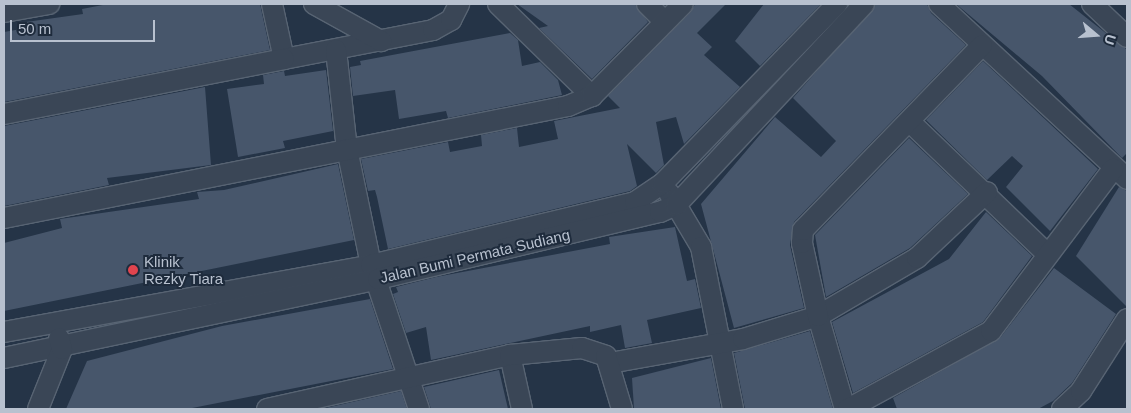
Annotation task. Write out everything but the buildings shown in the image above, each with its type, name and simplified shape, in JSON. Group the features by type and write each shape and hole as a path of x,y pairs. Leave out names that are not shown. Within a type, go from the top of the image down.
{"street":[{"path":"14,9 49,4"},
{"path":"272,4 284,60"},
{"path":"314,4 381,41"},
{"path":"4,114 381,41 442,26 459,4"},
{"path":"498,4 592,96"},
{"path":"647,4 665,22"},
{"path":"4,218 347,149 538,113 592,96 683,4"},
{"name":"Jalan Bumi Permata Sudiang","path":"4,358 62,349 375,272 604,212 635,202 663,183 837,4"},
{"name":"Jalan Bumi Permata Sudiang","path":"4,332 375,272 627,221 676,205 864,4"},
{"path":"939,4 1120,174 1047,254 1001,321 979,341 846,409 818,316 802,243 805,225 910,122 982,45"},
{"path":"1092,4 1127,37"},
{"path":"336,50 347,149 375,272 412,377 419,409"},
{"path":"910,122 987,192 1047,254"},
{"path":"663,183 701,247 718,344 733,409"},
{"path":"610,363 718,344 818,316 917,258 987,192"},
{"path":"1062,409 1081,391 1127,319"},
{"path":"38,409 62,349 55,324"},
{"path":"267,409 510,355 582,348 601,351 610,363 622,409"},
{"path":"510,355 522,409"}],"place":[{"name":"Klinik Rezky Tiara","path":"133,270"}]}
